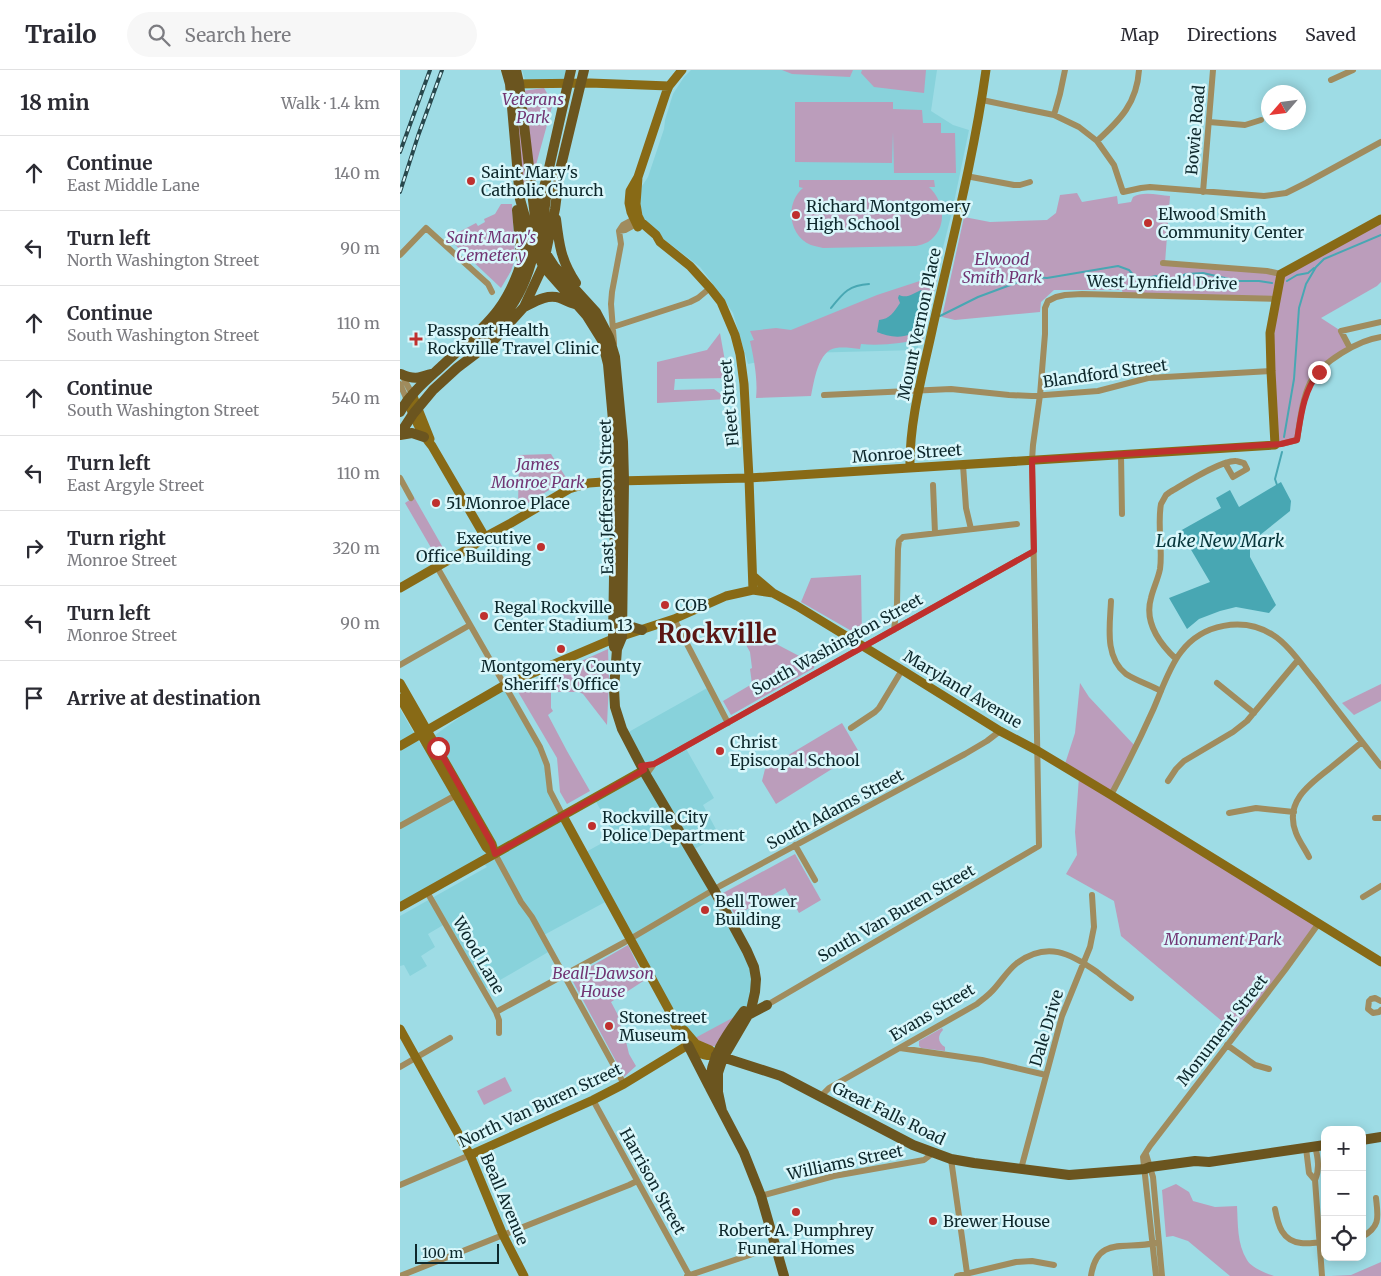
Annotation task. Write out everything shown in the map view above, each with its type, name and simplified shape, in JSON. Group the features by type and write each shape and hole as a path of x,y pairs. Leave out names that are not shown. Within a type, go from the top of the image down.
{"main road":[{"path":"400,435 433,390 457,368 505,317 532,262 535,247 534,217 514,83 506,70"},
{"path":"516,70 514,83 520,199 530,235 543,266 587,316 602,340 611,360"},
{"path":"400,412 409,397 486,324 506,298 521,266 547,177 571,70"},
{"path":"457,368 494,340 524,307 543,266 555,209 560,170 584,70"},
{"path":"518,174 517,209 521,266"},
{"path":"543,266 541,237 548,189 547,177"},
{"path":"555,209 559,246 565,265 596,312 609,337 611,360"},
{"path":"534,217 546,252 554,266 596,312"},
{"path":"524,307 548,297 559,298 576,304"},
{"name":"East Jefferson Street","path":"611,360 623,442 620,481 617,642"},
{"path":"400,377 423,377 434,373"},
{"path":"400,435 412,433 424,437"},
{"name":"East Jefferson Street","path":"617,642 622,618 620,481"},
{"path":"622,618 628,626 642,630"},
{"path":"617,642 614,689 615,707 622,729 714,890 754,967 756,980 755,995 751,1010 719,1057 710,1077 710,1088"},
{"path":"755,995 759,1002 767,1005"},
{"path":"722,1111 717,1084 722,1042 755,995"},
{"path":"748,1015 767,1005"},
{"path":"688,1045 744,1153 761,1196 784,1276"},
{"name":"Great Falls Road","path":"719,1057 781,1076 906,1142 951,1159 974,1163 1070,1175 1149,1169 1157,1172 1200,1168 1209,1162 1315,1146"},
{"path":"1366,1139 1381,1137"}],"street":[{"path":"611,360 613,327 611,304 621,244 619,232 626,230 637,220 638,176 663,100 669,86 682,70"},
{"name":"Mount Vernon Place","path":"910,468 910,444 919,390 982,100 986,70"},
{"path":"1054,115 1064,70"},
{"path":"1097,142 1128,109 1135,93 1139,70"},
{"name":"Bowie Road","path":"1203,192 1213,70"},
{"path":"1331,80 1353,70"},
{"path":"514,83 669,86"},
{"path":"982,100 1054,115 1079,127 1097,142 1114,165 1123,192 1141,188 1264,196 1286,192 1381,142"},
{"path":"1209,122 1245,125 1261,120"},
{"path":"966,176 1014,185 1030,182"},
{"path":"1163,263 1267,271 1281,274 1381,219"},
{"name":"Fleet Street","path":"637,220 652,240 660,242 690,266 721,302 730,322 740,354 744,384 749,478 752,590"},
{"path":"400,254 426,228 488,284 492,292"},
{"path":"1275,445 1270,371 1270,333 1281,274"},
{"path":"613,327 689,302 698,298 710,288"},
{"name":"West Lynfield Drive","path":"1040,395 1046,334 1045,308 1048,301 1056,297 1082,294 1277,299"},
{"path":"1350,348 1341,331 1381,322"},
{"name":"Monroe Street","path":"400,588 568,489 589,483 749,478 1275,445 1297,440 1304,403 1311,382 1319,372 1344,350 1363,341 1381,337"},
{"name":"Blandford Street","path":"824,395 951,389 1032,396 1098,391 1148,378 1270,371"},
{"path":"400,377 409,397"},
{"path":"400,377 432,446 485,537"},
{"path":"1038,751 1032,460 1040,395"},
{"path":"416,411 424,437 432,446"},
{"path":"1121,455 1122,514"},
{"path":"1176,659 1162,644 1149,617 1148,609 1160,570 1161,504 1170,492 1225,463"},
{"path":"963,464 966,508 971,529"},
{"path":"400,478 411,498"},
{"path":"933,485 935,534"},
{"path":"894,630 897,604 898,549 899,541 903,537 1017,524"},
{"name":"South Washington Street","path":"400,907 1034,551"},
{"path":"437,567 545,758 550,791 669,1010 696,1044 710,1050 719,1057"},
{"path":"753,576 773,593"},
{"name":"Maryland Avenue","path":"400,746 505,685 617,642 726,596 752,590 773,593 1000,731 1038,751 1111,795 1381,962"},
{"path":"1111,601 1110,643 1117,664 1133,678 1161,690"},
{"path":"674,618 728,723"},
{"path":"1111,795 1136,747 1176,659 1194,638 1211,629 1233,624 1258,627 1273,635 1298,660 1381,766"},
{"path":"400,665 470,625"},
{"path":"1168,781 1176,769 1184,762 1234,732 1247,721 1298,660"},
{"path":"851,728 876,712 902,670"},
{"path":"400,683 424,732 459,793 486,847 495,854 533,919 624,1084"},
{"path":"1217,683 1254,713"},
{"path":"400,698 424,732"},
{"name":"South Adams Street","path":"496,1012 795,845 973,749 1000,731"},
{"path":"1309,857 1296,832 1294,822 1295,805 1298,798 1307,786 1362,742"},
{"name":"South Van Buren Street","path":"767,1005 1038,846 1038,751"},
{"path":"400,826 459,793"},
{"path":"1229,813 1256,808 1294,812"},
{"path":"795,845 815,880"},
{"path":"1363,897 1381,886"},
{"name":"Wood Lane","path":"427,892 496,1012 499,1020 499,1033"},
{"name":"Dale Drive","path":"1021,1169 1062,1016 1093,936 1092,896"},
{"name":"Monument Street","path":"1149,1169 1143,1157 1150,1146 1286,970 1319,923"},
{"name":"Evans Street","path":"820,1097 829,1088 977,1004 994,989 1010,969 1025,958 1042,952 1055,951 1075,957 1131,998"},
{"path":"1380,999 1371,999 1367,1005 1368,1009 1375,1013 1381,1010"},
{"path":"669,1010 688,1045 693,1050 709,1057 719,1057"},
{"name":"Beall Avenue","path":"400,1029 470,1155 503,1235 524,1276"},
{"path":"400,1067 450,1038"},
{"name":"North Van Buren Street","path":"400,1185 593,1100 624,1084 688,1045"},
{"path":"1227,1045 1255,1066 1269,1070"},
{"path":"900,1048 982,1060 1046,1075"},
{"name":"Harrison Street","path":"593,1100 687,1276"},
{"path":"1315,1146 1309,1173 1315,1180"},
{"path":"1315,1146 1318,1173 1315,1180 1321,1233"},
{"name":"Williams Street","path":"761,1196 834,1176 924,1160 933,1153"},
{"path":"951,1159 967,1273"},
{"path":"1149,1169 1156,1243 1162,1276"},
{"path":"400,1276 637,1181"},
{"path":"1366,1234 1375,1226 1378,1218 1376,1198"},
{"path":"1274,1209 1283,1235 1288,1239 1300,1243 1321,1242"},
{"path":"1091,1276 1093,1266 1099,1254 1106,1248 1156,1243"},
{"path":"1156,1243 1156,1276"},
{"path":"687,1276 776,1246"},
{"path":"957,1276 1016,1262 1032,1261 1054,1265"},
{"path":"1322,1261 1322,1276"}],"shaded area":[{"path":"522,70 566,70 563,83 526,83"},
{"name":"Richard Montgomery High School","path":"691,70 937,70 931,111 953,125 969,130 952,212 917,350 804,353 748,364 733,313 700,267 648,227 642,219 638,206 642,186 648,177 673,94"},
{"path":"505,685 540,747 550,791 584,853 615,836 594,798 644,770 625,734 709,687 728,723 685,747 714,798 703,805 719,835 691,851 747,951 754,998 742,1014 694,1039 669,1010 609,900 542,936 550,951 483,990 445,924 428,934 435,947 421,956 427,966 410,976 404,965 400,966 400,916 487,867 479,859 400,903 400,709 421,745"}],"green space":[{"path":"782,70 853,70 850,77 792,74"},
{"path":"862,70 926,70 924,93 874,87 861,73"},
{"name":"Veterans Park","path":"544,88 553,103 528,194 522,193 515,100 522,91"},
{"path":"795,102 893,102 893,109 922,110 923,123 941,123 941,133 955,133 956,173 894,173 893,132 892,163 795,162"},
{"path":"799,180 934,180 935,187 929,187 941,208 942,215 939,230 928,242 916,246 823,248 812,245 803,240 798,234 792,218 793,202 803,188 799,187"},
{"name":"Elwood Smith Park","path":"1077,193 1082,202 1117,196 1118,204 1131,202 1133,197 1141,194 1170,196 1165,263 1281,274 1381,219 1381,282 1321,318 1341,331 1350,348 1345,350 1311,382 1297,440 1275,445 1271,371 1277,300 1123,295 1122,290 1054,290 1041,302 1040,312 955,320 942,317 964,217 990,222 1047,220 1056,213 1060,195"},
{"name":"Saint Mary's Cemetery","path":"501,204 512,204 515,259 511,271 501,288 452,242 457,233 476,223 478,226 485,222 484,219 495,214"},
{"name":"Elwood Smith Park","path":"938,275 923,339 892,344 861,344 860,349 836,348 830,350 825,354 818,367 811,396 756,398 756,377 750,341 754,340 750,331 776,328 791,330 877,295"},
{"path":"720,333 728,378 675,379 674,390 714,389 727,399 657,403 657,362 707,350"},
{"name":"James Monroe Park","path":"551,454 567,479 520,508 518,506 519,455"},
{"path":"414,497 446,553 437,558 405,503"},
{"path":"861,575 862,637 801,602 811,578"},
{"path":"759,635 803,658 806,655 812,661 814,668 731,715 723,701 752,684 750,652 745,643"},
{"path":"608,649 607,725 583,694 579,692 551,692 551,708 553,711 548,715 590,791 567,804 560,792 557,758 517,690"},
{"name":"Monument Park","path":"1080,683 1089,697 1136,747 1111,795 1319,923 1236,1033 1121,936 1114,901 1066,874 1077,855 1075,832 1079,777 1064,767 1075,733"},
{"path":"1381,684 1381,701 1354,715 1342,703"},
{"path":"842,723 859,752 776,804 762,781 765,769"},
{"path":"795,854 821,900 799,913 785,888 736,917 723,893"},
{"name":"Beall-Dawson House","path":"628,945 645,980 611,1002 619,1017 617,1018 624,1033 629,1054 636,1066 624,1077 571,978"},
{"path":"736,1016 715,1046 709,1047 695,1038"},
{"path":"942,1028 939,1039 945,1047 945,1051 921,1048 919,1046 919,1041"},
{"path":"505,1077 512,1091 484,1105 477,1091"},
{"path":"1176,1184 1189,1192 1193,1201 1215,1207 1237,1206 1241,1247 1247,1260 1255,1268 1274,1276 1230,1276 1188,1241 1173,1236 1166,1237 1162,1190"},
{"path":"1381,1262 1381,1276 1331,1276 1351,1275"}],"water":[{"path":"921,290 924,293 920,322 916,329 906,336 900,337 888,336 877,332 879,320 889,317 900,303 899,295 908,296"},
{"name":"Lake New Mark","path":"1281,482 1291,501 1290,511 1250,543 1250,557 1276,605 1269,613 1236,607 1220,611 1199,619 1187,629 1169,598 1210,582 1180,531 1221,508 1216,498 1230,490 1239,507"}],"waterway":[{"path":"1284,437 1294,379 1299,308 1306,284 1316,267 1324,259 1381,235"},
{"path":"940,316 978,297 1032,277 1047,278 1118,266 1129,270 1135,277 1143,279 1156,276 1167,280 1174,280 1186,274 1203,273 1238,281 1272,283"},
{"path":"1287,281 1297,275 1308,273 1314,268"},
{"path":"831,308 851,288 869,284"},
{"path":"1277,485 1275,479 1282,452"}],"railway":[{"path":"400,152 430,70"},
{"path":"400,192 442,70"}],"place":[{"name":"Saint Mary's Catholic Church","path":"471,181"},
{"name":"Richard Montgomery High School","path":"796,215"},
{"name":"Elwood Smith Community Center","path":"1148,223"},
{"name":"Passport Health Rockville Travel Clinic","path":"416,339"},
{"name":"51 Monroe Place","path":"436,503"},
{"name":"Executive Office Building","path":"541,547"},
{"name":"COB","path":"665,605"},
{"name":"Regal Rockville Center Stadium 13","path":"484,616"},
{"name":"Montgomery County Sheriff's Office","path":"561,649"},
{"name":"Christ Episcopal School","path":"720,751"},
{"name":"Rockville City Police Department","path":"592,826"},
{"name":"Bell Tower Building","path":"705,910"},
{"name":"Stonestreet Museum","path":"609,1026"},
{"name":"Robert A. Pumphrey Funeral Homes","path":"796,1212"},
{"name":"Brewer House","path":"933,1221"}],"district":[{"name":"Rockville","path":"717,634"}],"route":[{"path":"438,748 492,844 495,854 644,770 641,766 654,764 1034,551 1032,460 1281,444 1297,440 1304,403 1311,382 1319,372"}]}
